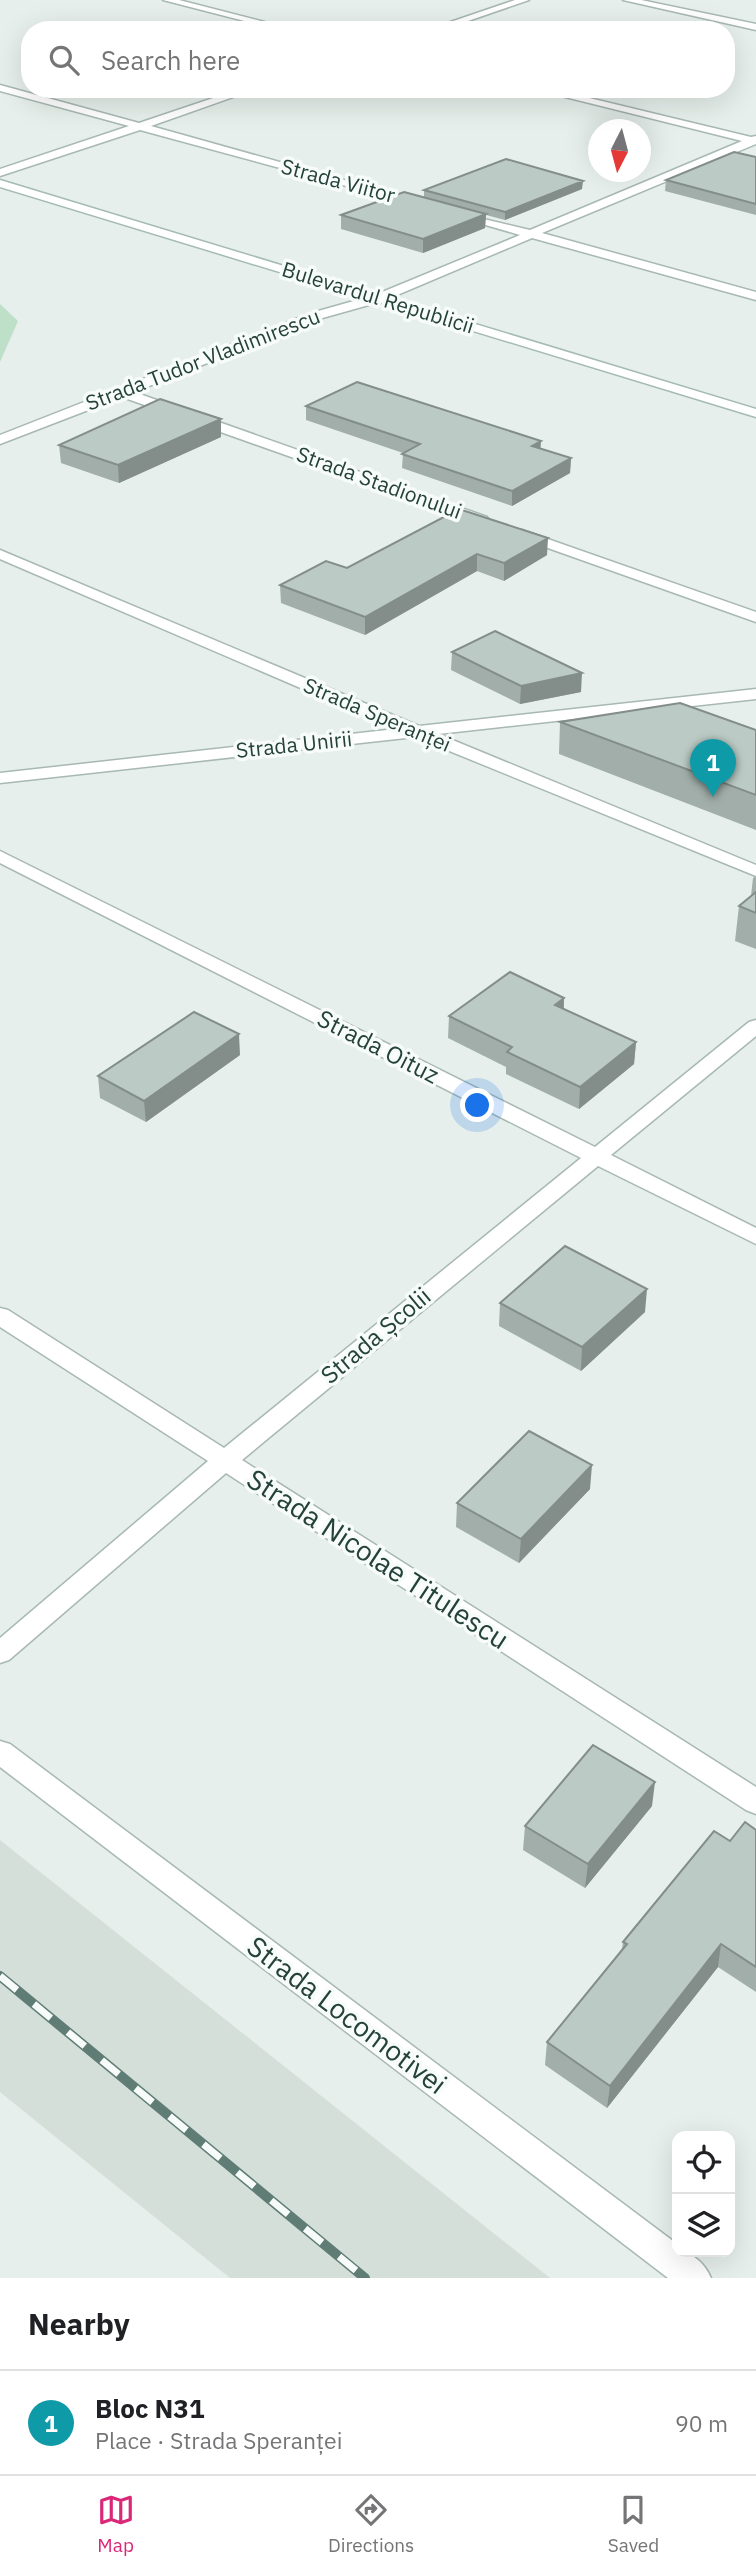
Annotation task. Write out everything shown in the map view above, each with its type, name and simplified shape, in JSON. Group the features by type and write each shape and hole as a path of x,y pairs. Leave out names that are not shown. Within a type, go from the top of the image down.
{"street":[{"path":"168,0 254,21"},
{"path":"460,21 524,0"},
{"path":"628,0 728,21"},
{"path":"735,23 756,27"},
{"name":"Strada Viitor","path":"0,88 21,94"},
{"name":"Strada Viitor","path":"36,98 435,208"},
{"path":"0,173 224,98"},
{"path":"576,98 755,140"},
{"name":"Strada Tudor Vladimirescu","path":"0,440 315,316 379,298 755,140"},
{"name":"Bulevardul Republicii","path":"0,183 756,413"},
{"path":"449,211 756,296"},
{"name":"Strada Stadionului","path":"121,392 756,617"},
{"name":"Strada Speranței","path":"0,554 415,731 756,872"},
{"name":"Strada Unirii","path":"0,778 756,694"},
{"name":"Strada Oituz","path":"0,856 756,1237"},
{"name":"Strada Școlii","path":"0,1653 225,1461 756,1026"},
{"name":"Strada Nicolae Titulescu","path":"0,1316 756,1802"},
{"name":"Strada Locomotivei","path":"0,1752 695,2278"}],"shaded area":[{"path":"0,1840 550,2278 230,2278 0,2092"}],"green space":[{"path":"0,304 18,321 0,362"}],"building":[{"path":"734,152 756,157 756,204 666,180"},
{"path":"506,159 583,181 505,212 424,190"},
{"path":"404,192 486,214 423,239 341,215"},
{"path":"357,382 541,441 532,446 571,458 512,491 402,454 420,444 306,406"},
{"path":"160,399 221,419 118,465 59,445"},
{"path":"459,509 548,538 504,563 477,554 365,617 280,585 326,561 347,568"},
{"path":"495,631 582,673 521,686 452,652"},
{"path":"680,703 756,730 756,795 560,722"},
{"path":"756,892 756,913 739,906"},
{"path":"510,972 564,998 555,1005 636,1042 580,1087 507,1052 512,1047 449,1016"},
{"path":"194,1012 239,1034 144,1101 98,1076"},
{"path":"565,1246 647,1289 582,1347 500,1303"},
{"path":"529,1431 592,1465 521,1539 457,1503"},
{"path":"593,1745 655,1782 588,1864 525,1826"},
{"path":"745,1822 756,1830 756,1967 721,1944 610,2086 547,2042 627,1944 623,1942 714,1831 730,1841"}],"railway":[{"path":"0,1976 365,2278"}],"place":[{"name":"Bloc N31","path":"713,797"}]}
